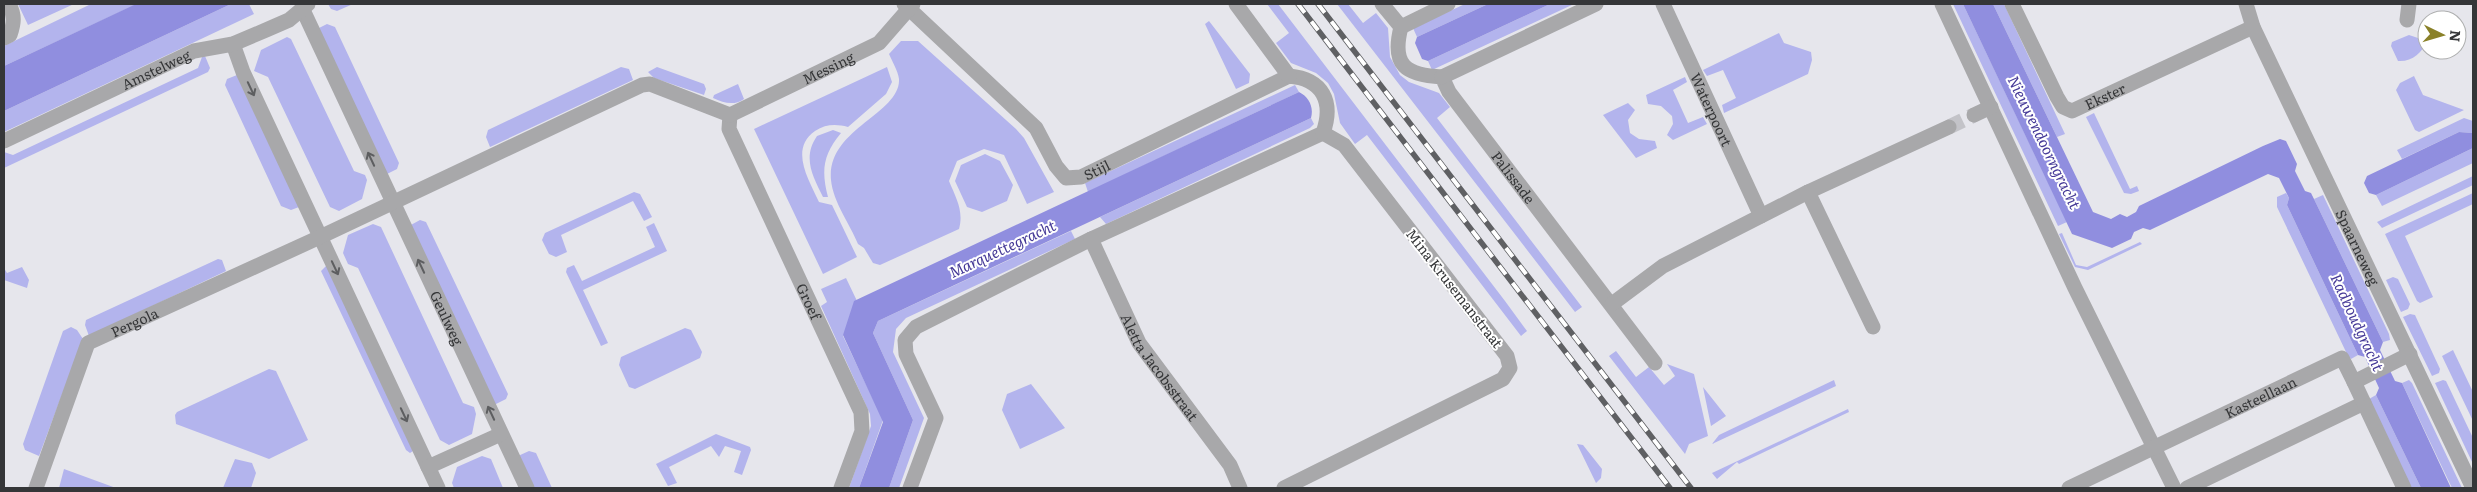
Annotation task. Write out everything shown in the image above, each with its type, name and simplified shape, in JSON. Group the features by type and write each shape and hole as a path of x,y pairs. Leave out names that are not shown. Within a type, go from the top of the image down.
{"street":[{"path":"4,38 10,35 13,25 14,13 9,4"},
{"path":"910,488 936,418 906,354 905,340 916,327 1091,239 1323,133 1328,120 1325,97 1312,81 1289,76 1236,4"},
{"path":"1382,4 1400,27 1397,52 1406,67 1419,76 1442,77 1596,4"},
{"path":"1400,27 1448,4"},
{"name":"Waterpoort","path":"1663,4 1761,216"},
{"path":"1942,4 2174,488"},
{"name":"Ekster","path":"2012,4 2056,97 2063,107 2072,112 2253,27"},
{"name":"Spaarneweg","path":"2246,4 2253,27 2473,488"},
{"path":"2406,20 2409,4"},
{"name":"Stijl","path":"909,5 1036,128 1056,166 1066,178 1081,177 1289,76"},
{"name":"Messing","path":"730,115 879,43 909,5"},
{"name":"Amstelweg","path":"4,142 194,51 233,44 289,20 305,6"},
{"name":"Geulweg","path":"305,6 391,203 527,488"},
{"path":"233,44 320,237 438,488"},
{"name":"Palissade","path":"1442,77 1455,100 1655,363"},
{"path":"320,237 642,85 650,84 730,115"},
{"path":"1974,115 1990,107"},
{"name":"Groef","path":"730,115 729,129 861,412 862,431 841,488"},
{"path":"1612,304 1663,266 1808,192 1948,127"},
{"name":"Mina Krusemanstraat","path":"1284,488 1498,382 1510,368 1507,356 1344,145 1323,133"},
{"path":"1808,192 1873,327"},
{"name":"Pergola","path":"36,488 88,343 320,237"},
{"name":"Aletta Jacobsstraat","path":"1091,239 1139,344 1230,465 1240,488"},
{"path":"2404,488 2354,382 2410,354"},
{"name":"Kasteellaan","path":"2069,488 2342,358 2354,382"},
{"path":"2187,488 2364,403"},
{"path":"428,467 501,434"}],"shaded area":[{"path":"18,4 74,4 28,25"},
{"path":"91,4 137,4 4,66 4,46"},
{"path":"231,4 249,4 254,14 4,132 4,111"},
{"path":"328,4 353,4 337,11 331,9"},
{"path":"1267,4 1278,4 1527,331 1521,336 1367,135 1355,144 1340,123 1334,94 1328,83 1316,73 1291,63 1276,43 1289,33"},
{"path":"1337,4 1348,4 1363,23 1376,13 1388,28 1390,57 1400,75 1409,82 1439,93 1450,107 1437,118 1582,307 1575,312"},
{"path":"1465,4 1488,4 1417,37 1413,28"},
{"path":"1550,4 1574,4 1432,70 1428,61"},
{"path":"1953,4 1963,4 2067,222 2058,226"},
{"path":"1993,4 2004,4 2065,134 2057,137"},
{"path":"1209,21 1250,74 1249,83 1236,89 1205,24"},
{"path":"327,24 335,27 399,163 397,169 385,175 317,29"},
{"path":"1779,33 1784,43 1811,52 1812,60 1808,74 1724,113 1722,105 1736,98 1723,70 1707,76 1703,70"},
{"path":"2409,35 2417,38 2417,55 2408,60 2398,61 2391,46 2392,42"},
{"path":"287,37 291,39 354,171 365,175 367,180 362,199 339,211 330,207 268,77 254,71 261,50"},
{"path":"901,41 918,41 1016,129 1024,138 1054,192 1027,204 1004,155 984,149 957,161 949,181 960,210 959,229 880,265 873,263 864,248 858,244 838,205 831,180 833,162 840,148 851,135 889,102 896,91 899,79 889,54"},
{"path":"205,56 210,68 208,72 4,168 4,152 13,155 198,68 202,57"},
{"path":"621,67 629,69 633,80 490,147 486,137 488,130"},
{"path":"657,67 704,84 706,89 704,95 654,78 648,72"},
{"path":"887,67 892,82 886,94 848,127 831,125 823,127 807,138 803,147 802,156 806,175 819,202 832,205 857,257 823,274 754,129"},
{"path":"237,75 299,207 291,210 281,206 225,85 227,79"},
{"path":"2414,76 2423,95 2464,110 2419,132 2415,130 2396,90 2400,83"},
{"path":"1685,77 1687,82 1673,90 1688,123 1703,117 1707,124 1673,140 1667,135 1673,124 1672,116 1661,106 1648,104 1646,95"},
{"path":"738,84 744,99 729,103 713,98 714,95"},
{"path":"1295,85 1299,92 1088,192 1085,183"},
{"path":"1628,103 1635,110 1628,120 1630,133 1639,139 1655,141 1657,148 1636,158 1603,115"},
{"path":"2094,113 2130,189 2137,186 2139,191 2131,194 2124,193 2086,117"},
{"path":"1311,118 1314,124 1310,128 1106,224 1100,217"},
{"path":"2464,118 2473,121 2473,133 2459,132 2402,159 2397,150"},
{"path":"833,130 841,133 830,148 825,163 824,171 828,197 823,197 813,174 810,152 817,136"},
{"path":"2473,148 2473,163 2382,206 2376,195"},
{"path":"985,154 1000,161 1013,185 1007,201 982,212 967,207 955,181 961,165"},
{"path":"2473,176 2473,185 2382,228 2377,222"},
{"path":"634,192 640,194 652,217 644,221 633,201 561,235 567,252 556,257 549,254 542,240 545,233"},
{"path":"2286,193 2289,198 2287,205 2358,355 2351,359 2277,207 2277,197"},
{"path":"2473,193 2473,204 2405,236 2433,297 2420,303 2417,301 2385,234"},
{"path":"2323,195 2389,334 2390,340 2383,342 2314,199"},
{"path":"420,220 426,222 508,394 506,399 494,405 409,226"},
{"path":"654,223 667,251 583,290 608,343 601,346 566,272 567,268 574,265 582,281 655,247 646,227"},
{"path":"373,224 381,227 463,403 474,407 476,414 472,434 449,445 440,440 358,268 348,264 343,253 348,235"},
{"path":"1071,231 1075,239 906,318 896,329 893,352 924,418 899,488 889,488 913,420 873,333 878,321"},
{"path":"2062,233 2076,265 2087,267 2140,242 2142,244 2088,270 2075,267 2059,234"},
{"path":"218,259 222,260 226,271 89,336 85,325 86,320"},
{"path":"327,265 413,451 410,453 406,450 321,271"},
{"path":"22,267 29,280 27,288 4,280 4,268 7,273"},
{"path":"2393,277 2398,279 2410,304 2408,309 2401,312 2386,280"},
{"path":"846,278 857,301 843,336 883,420 859,488 849,488 871,426 870,414 821,306 827,302 821,289"},
{"path":"2410,314 2415,315 2440,369 2439,373 2432,376 2403,317"},
{"path":"71,327 77,330 83,339 39,456 25,450 23,444 63,331"},
{"path":"685,328 691,330 702,352 700,358 635,389 629,387 619,365 621,357"},
{"path":"2453,350 2473,392 2473,421 2442,356"},
{"path":"1616,351 1636,377 1649,367 1664,385 1675,376 1667,364 1694,374 1708,436 1689,444 1685,454 1609,356"},
{"path":"269,369 276,371 308,440 269,459 176,424 175,415 177,412"},
{"path":"1834,380 1836,386 1712,444 1719,435"},
{"path":"2409,380 2462,488 2452,488 2402,383"},
{"path":"2443,380 2446,381 2473,438 2473,464 2435,383"},
{"path":"1031,384 1065,428 1020,449 1002,410 1007,394"},
{"path":"1703,387 1726,416 1711,426"},
{"path":"2376,395 2421,488 2410,488 2369,399"},
{"path":"1848,409 1849,412 1739,464 1737,462 1717,479 1712,473"},
{"path":"716,434 750,447 751,450 742,475 734,472 741,451 725,446 719,457 711,446 669,467 677,483 668,486 656,464"},
{"path":"1577,444 1583,445 1602,469 1601,478 1596,483"},
{"path":"529,451 536,453 552,488 533,488 518,456"},
{"path":"482,456 491,459 503,488 454,488 452,483 457,467"},
{"path":"235,459 252,463 256,473 251,488 223,488"},
{"path":"64,469 116,488 59,488"}],"water":[{"path":"136,4 231,4 4,111 4,66"},
{"path":"1488,4 1550,4 1428,61 1422,59 1415,43 1417,37"},
{"path":"1963,4 1993,4 2093,212 2111,219 2120,214 2127,217 2136,212 2139,206 2263,146 2280,139 2286,141 2297,164 2295,171 2305,191 2311,193 2383,342 2380,350 2395,381 2402,383 2451,488 2421,488 2376,395 2379,388 2365,357 2358,355 2287,205 2289,198 2279,178 2268,174 2150,230 2143,228 2134,232 2131,239 2112,248 2072,234"},
{"name":"Marquettegracht","path":"1299,92 1310,103 1312,110 1311,118 878,321 873,333 913,420 889,488 859,488 883,422 843,335 854,301"},
{"path":"2459,132 2473,133 2473,148 2376,195 2369,193 2364,183 2367,176"}],"tunnel":[{"path":"1949,127 1974,115"}],"railway":[{"path":"1298,4 1670,488"},
{"path":"1318,4 1691,488"}],"water label":[{"name":"Nieuwendoorngracht","path":"2045,142"},
{"name":"Radboudgracht","path":"2358,322"}]}
